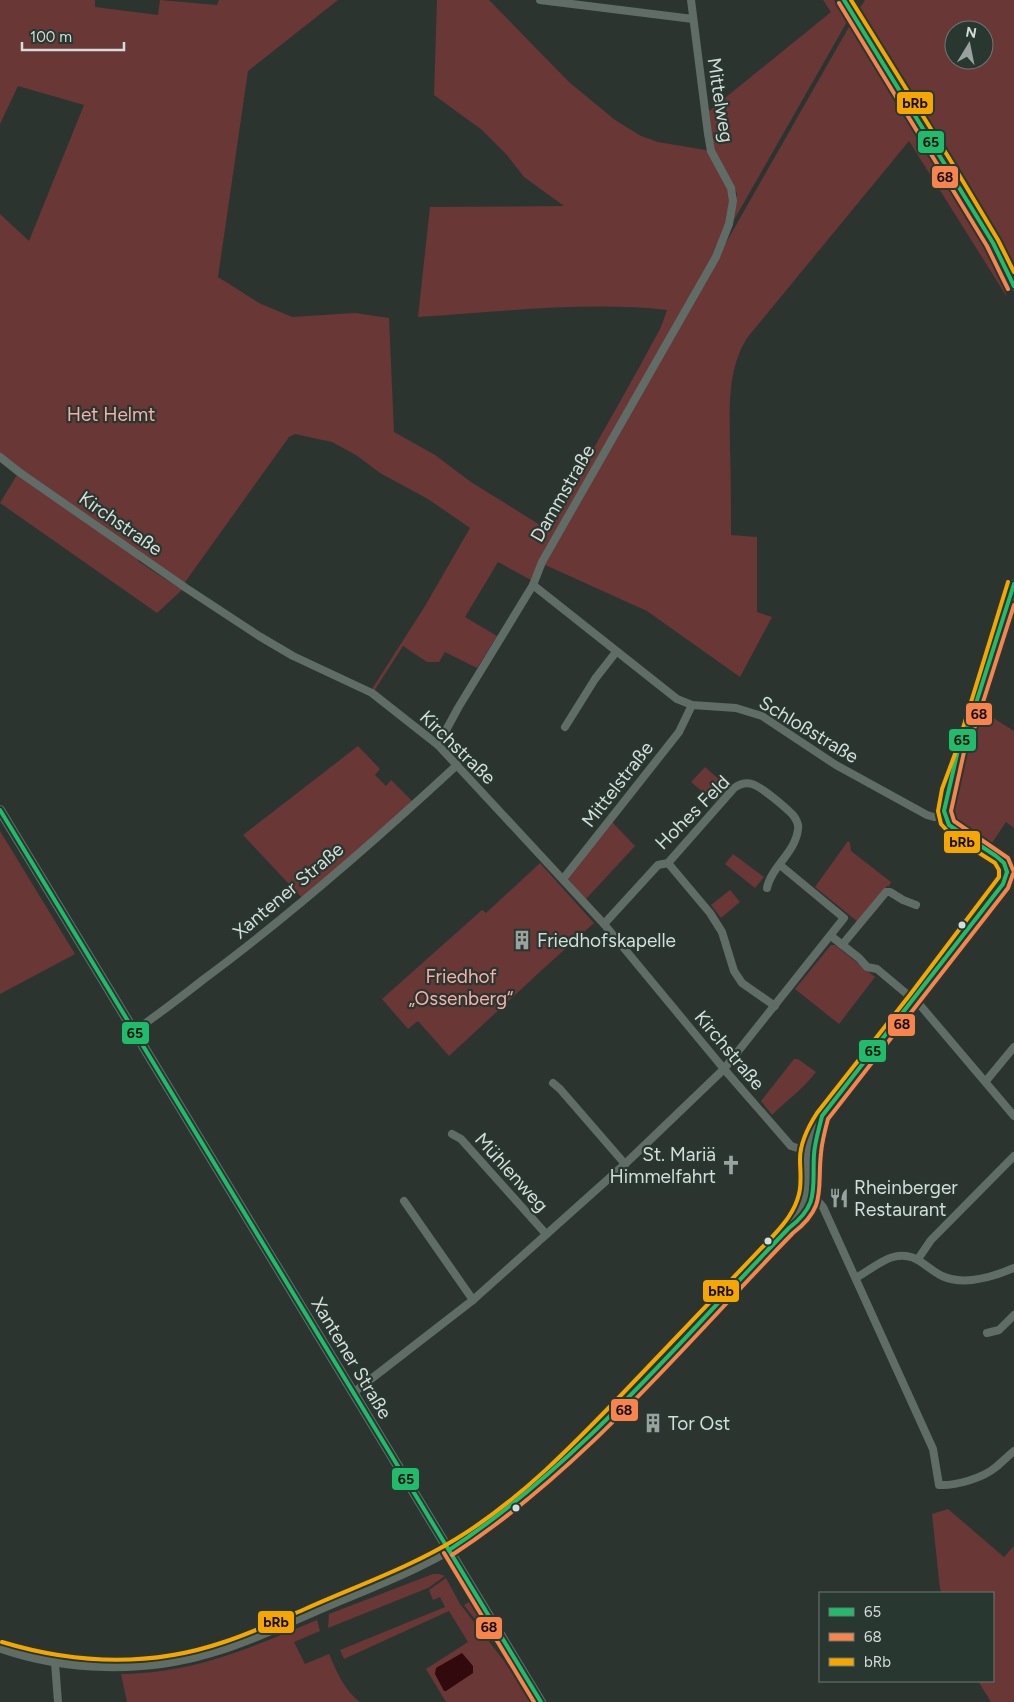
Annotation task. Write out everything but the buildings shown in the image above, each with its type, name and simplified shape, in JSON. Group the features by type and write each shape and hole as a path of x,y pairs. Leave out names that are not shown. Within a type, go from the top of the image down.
{"main road":[{"name":"Xantener Straße","path":"0,810 541,1702"}],"street":[{"path":"540,0 693,20"},
{"name":"Mittelweg","path":"691,0 711,151 731,188 732,201 729,224 716,257"},
{"path":"844,0 852,17 993,243 1014,286"},
{"name":"Dammstraße","path":"438,745 458,708 533,585 542,562 716,257"},
{"name":"Kirchstraße","path":"0,456 18,472 186,588 293,656 372,693 438,745 604,924 724,1069 791,1146 810,1152"},
{"path":"1014,584 944,806 944,816 949,825 1001,860 1010,873 914,1000 822,1116 814,1130 807,1185 810,1195 823,1207 933,1449 939,1485 951,1486 995,1469 1014,1450"},
{"name":"Schloßstraße","path":"533,585 677,699 692,705 736,708 762,716 836,765 927,816 944,816"},
{"path":"565,726 616,652"},
{"name":"Mittelstraße","path":"563,880 680,732 692,705"},
{"name":"Xantener Straße","path":"134,1031 167,1009 265,933 390,827 457,765"},
{"name":"Hohes Feld","path":"604,924 658,865 668,863 734,788 741,784 752,784 761,789 794,816 798,823 797,836 768,881 767,888"},
{"path":"668,863 710,913 722,932 734,970 742,983 775,1006"},
{"name":"Mühlenweg","path":"353,1393 472,1300 625,1164 724,1069 775,1006 844,918 780,865"},
{"path":"842,944 886,892 890,892 916,905"},
{"path":"831,936 867,967 877,970 914,1000 1014,1116"},
{"path":"986,1082 1014,1047"},
{"path":"553,1083 625,1164"},
{"name":"Mühlenweg","path":"452,1134 461,1139 546,1234"},
{"path":"918,1259 930,1240 1014,1156"},
{"path":"0,1648 33,1659 55,1663 108,1666 164,1663 211,1653 383,1583 449,1550 477,1533 568,1456 737,1284 789,1228 810,1195"},
{"path":"404,1201 472,1300"},
{"path":"856,1278 892,1257 906,1256 918,1259 943,1276 962,1280 987,1277 1014,1268"},
{"path":"988,1333 999,1330 1014,1315"},
{"path":"55,1663 58,1702"}],"green space":[{"name":"Het Helmt","path":"0,0 95,0 95,7 158,15 160,0 217,5 219,0 338,0 248,71 218,277 259,303 292,317 355,313 389,318 394,432 435,455 471,482 548,530 641,364 661,327 667,310 575,307 418,317 430,207 564,206 524,177 506,154 482,130 434,95 437,0 489,0 569,82 615,120 641,136 658,142 711,151 733,201 716,257 531,580 498,562 465,617 497,636 477,668 445,652 439,662 427,662 403,646 374,691 372,689 425,606 470,528 428,499 380,473 356,455 332,442 295,434 289,437 183,585 141,556 138,561 182,590 157,613 0,503 20,470 0,454 0,214 29,241 84,105 18,86 0,124"},
{"path":"823,0 834,0 848,20 730,227 737,194 716,154 711,140 709,111 831,12"},
{"path":"865,0 1014,0 1014,273 1003,248 935,130 860,8"},
{"path":"850,25 964,211 1001,278 1007,297 909,141 747,338 735,364 732,378 730,421 731,535 757,537 757,612 772,617 740,677 647,611 543,564"},
{"path":"979,709 1014,731 1014,828 1006,822 990,846 955,824 951,820 948,810"},
{"path":"358,746 380,769 375,775 386,786 391,780 413,802 303,899 243,835"},
{"path":"705,767 728,787 715,802 691,782"},
{"path":"612,822 635,846 585,900 567,878"},
{"path":"0,831 75,954 0,994"},
{"path":"848,841 851,851 891,882 858,922 815,887"},
{"path":"733,854 764,877 755,888 725,864"},
{"name":"Friedhof „Ossenberg“","path":"540,863 594,923 449,1056 418,1021 408,1029 382,999 482,910 486,913"},
{"path":"730,890 740,902 721,918 711,905"},
{"path":"831,945 835,945 875,977 839,1024 795,989"},
{"path":"794,1059 798,1059 816,1072 772,1115 761,1101"},
{"path":"948,1509 1004,1557 1014,1546 1014,1702 991,1702 979,1682 994,1682 994,1592 942,1592 932,1514"},
{"path":"433,1574 445,1576 428,1588 328,1628 329,1614"},
{"path":"446,1578 460,1604 504,1661 531,1702 446,1702 426,1669 468,1642 449,1611 344,1659 340,1650 445,1607 440,1597 433,1600 429,1590"},
{"path":"469,1602 483,1618 504,1652 505,1658 464,1605"},
{"path":"317,1620 320,1631 294,1642 305,1664 329,1654 345,1686 360,1702 127,1702 121,1674 148,1673 198,1664 245,1649"}],"shaded area":[{"path":"462,1653 473,1666 473,1673 444,1691 435,1674 436,1668"}],"transit line":[{"name":"65","path":"844,0 993,243 1014,286"},
{"name":"bRb","path":"851,0 949,158 998,240 1014,272"},
{"name":"68","path":"839,3 987,246 1008,289"},
{"name":"bRb","path":"2,1642 57,1655 85,1658 113,1660 169,1656 224,1642 255,1631 420,1559 480,1524 546,1470 773,1236 789,1217 795,1206 800,1185 801,1147 817,1113 999,877 999,870 995,863 951,835 941,824 938,811 942,789 955,754 1008,582"},
{"name":"65","path":"1007,872 1004,863 996,856 949,825 944,811 958,750 970,722 1014,584"},
{"name":"68","path":"1013,870 1008,858 954,821 951,811 964,752 976,724 1014,605"},
{"name":"65","path":"0,810 541,1702"},
{"name":"65","path":"449,1550 497,1516 585,1440 669,1356 806,1211 812,1195 816,1140 822,1116 1003,884 1007,872"},
{"name":"68","path":"452,1555 500,1521 589,1445 631,1404 793,1233 804,1224 816,1206 821,1149 828,1119 1008,888 1013,874"},
{"name":"68","path":"444,1553 534,1702"}],"place":[{"name":"Friedhofskapelle","path":"522,940"},
{"name":"St. Mariä Himmelfahrt","path":"731,1165"},
{"name":"Rheinberger Restaurant","path":"839,1198"},
{"name":"Tor Ost","path":"653,1423"}]}
